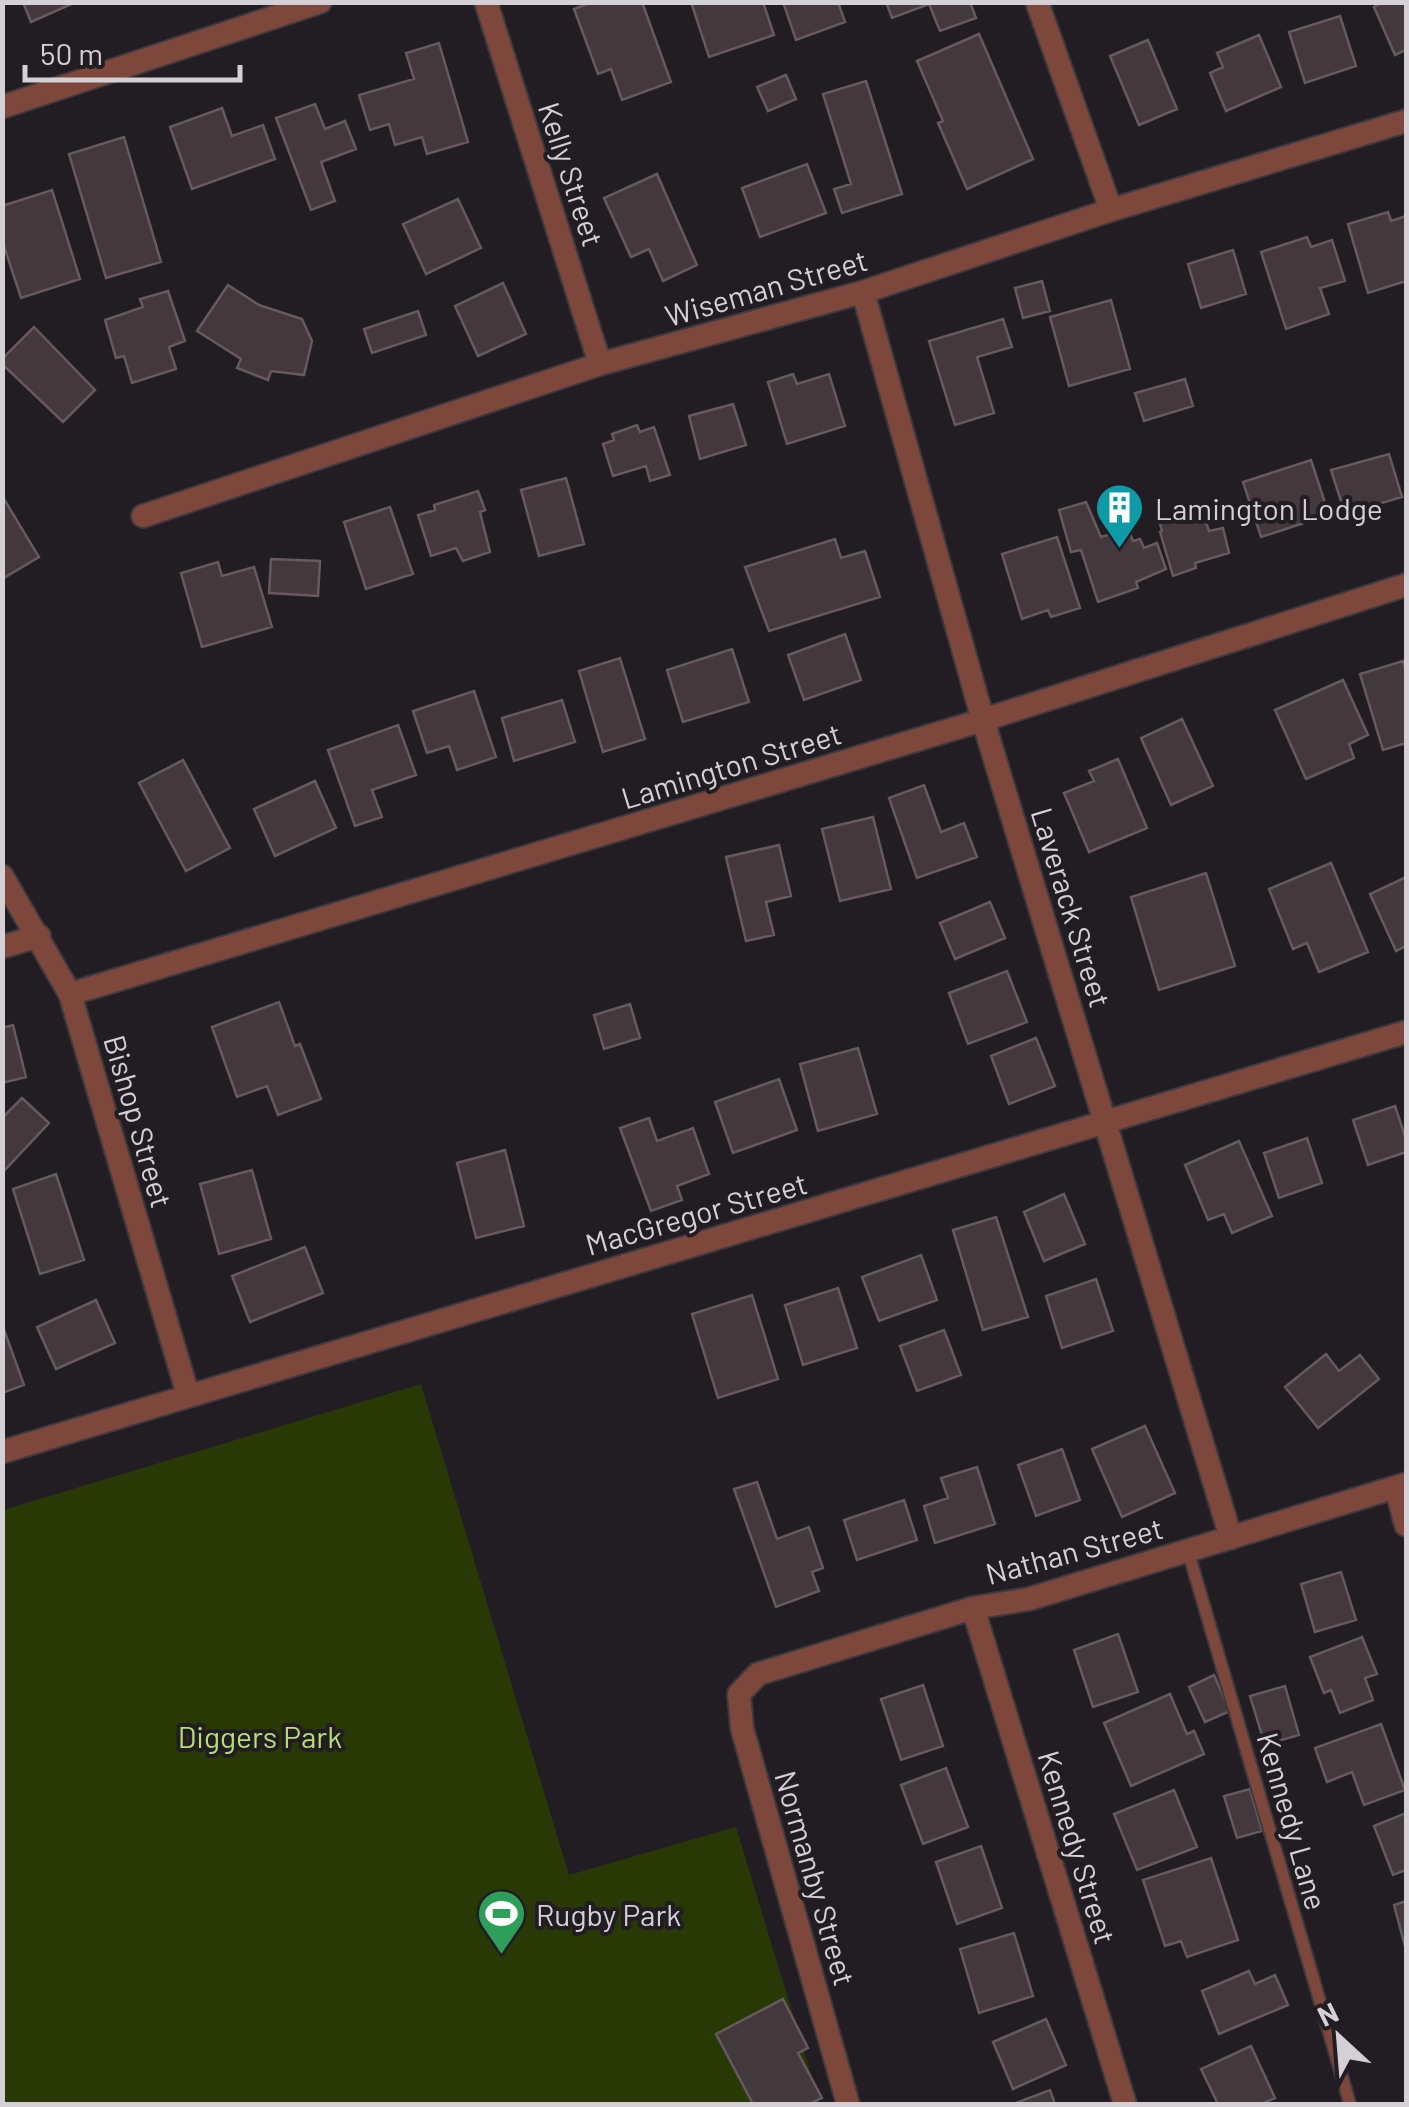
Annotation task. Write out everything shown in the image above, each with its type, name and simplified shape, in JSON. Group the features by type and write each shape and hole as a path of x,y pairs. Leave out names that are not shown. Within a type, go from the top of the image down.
{"street":[{"path":"2,108 320,2"},
{"name":"Kelly Street","path":"486,2 600,364"},
{"path":"1037,2 1110,210"},
{"name":"Wiseman Street","path":"143,516 600,364 862,292 1110,210 1406,121"},
{"name":"Laverack Street","path":"862,292 983,720 1231,1538"},
{"name":"Lamington Street","path":"70,994 983,720 1406,585"},
{"name":"Bishop Street","path":"2,876 70,994 188,1395"},
{"path":"2,948 39,936"},
{"name":"MacGregor Street","path":"2,1452 1406,1032"},
{"path":"1401,1486 1406,1526"},
{"name":"Nathan Street","path":"758,1674 973,1608 1029,1598 1401,1486"},
{"name":"Kennedy Street","path":"973,1608 1125,2104"},
{"name":"Normanby Street","path":"758,1674 738,1694 742,1728 848,2104"}],"lane":[{"name":"Kennedy Lane","path":"1188,1551 1350,2104"}],"green space":[{"name":"Diggers Park","path":"421,1384 569,1875 736,1827 820,2104 3,2104 3,1510"}],"building":[{"path":"23,2 74,2 74,3 31,22"},
{"path":"592,2 642,2 671,82 622,100 611,69 598,74 574,9"},
{"path":"691,2 763,2 774,35 709,57"},
{"path":"783,2 838,2 845,22 796,40"},
{"path":"886,2 970,2 976,18 940,31 929,4 892,18"},
{"path":"1384,2 1406,2 1406,50 1395,55 1374,7"},
{"path":"1340,16 1356,66 1305,83 1289,32"},
{"path":"979,34 1033,159 967,189 917,61"},
{"path":"1259,35 1281,87 1226,111 1210,73 1223,67 1217,53"},
{"path":"1148,40 1177,109 1139,125 1110,56"},
{"path":"439,43 468,142 427,154 422,137 395,145 389,124 370,130 359,95 414,79 406,53"},
{"path":"786,75 796,99 768,111 757,87"},
{"path":"866,81 902,194 842,213 834,189 851,184 823,94"},
{"path":"315,104 325,129 345,121 356,149 321,162 335,201 311,210 276,118"},
{"path":"222,108 232,136 263,125 275,159 192,189 170,127"},
{"path":"124,137 161,262 106,278 69,154"},
{"path":"807,164 826,213 760,237 742,188"},
{"path":"657,174 697,265 663,281 649,249 631,257 604,198"},
{"path":"52,190 80,279 21,298 2,240 2,206"},
{"path":"458,199 481,248 426,274 403,224"},
{"path":"1388,212 1391,221 1406,216 1406,281 1368,293 1348,224"},
{"path":"1307,237 1311,247 1332,240 1345,281 1320,288 1329,314 1286,329 1261,252"},
{"path":"1233,250 1246,294 1201,308 1188,264"},
{"path":"1042,281 1050,311 1023,318 1015,288"},
{"path":"503,283 526,334 478,356 455,306"},
{"path":"228,285 259,305 302,319 312,341 304,375 271,371 268,380 237,368 241,359 197,331"},
{"path":"168,291 185,341 169,347 176,369 132,383 124,356 116,358 105,320 143,307 140,299"},
{"path":"1111,300 1130,369 1069,386 1050,317"},
{"path":"418,311 426,335 372,353 364,329"},
{"path":"1003,319 1012,347 977,357 994,413 955,425 929,341"},
{"path":"34,327 95,390 63,422 2,364 2,359"},
{"path":"793,374 797,384 829,374 845,426 787,444 768,382"},
{"path":"1185,379 1193,406 1144,421 1135,393"},
{"path":"733,404 746,445 700,459 689,416"},
{"path":"637,425 640,432 654,427 670,475 650,481 646,466 613,476 603,444 614,440 612,434"},
{"path":"1389,454 1402,497 1345,514 1331,470"},
{"path":"1311,460 1329,515 1261,537 1243,482"},
{"path":"566,478 584,544 539,556 521,490"},
{"path":"478,491 485,510 480,512 490,552 463,561 456,548 431,556 418,515 435,510 434,505"},
{"path":"2,500 39,557 2,579"},
{"name":"Lamington Lodge","path":"1086,502 1101,537 1128,529 1133,541 1140,539 1144,548 1157,543 1166,569 1136,582 1138,588 1098,602 1081,550 1071,552 1059,510"},
{"path":"390,507 413,574 366,589 344,522"},
{"path":"1201,507 1209,531 1223,528 1229,553 1195,563 1196,568 1173,576 1159,520"},
{"path":"1057,537 1080,608 1051,617 1048,610 1022,619 1002,554"},
{"path":"835,539 841,558 865,551 880,597 769,631 745,567"},
{"path":"271,559 320,561 318,596 269,593"},
{"path":"218,562 222,576 254,567 272,627 202,647 181,573"},
{"path":"845,634 861,680 804,700 788,655"},
{"path":"732,649 749,702 683,722 667,670"},
{"path":"620,658 645,739 603,752 579,671"},
{"path":"1403,661 1406,743 1383,750 1360,674"},
{"path":"1343,680 1368,735 1349,744 1354,758 1306,779 1275,710"},
{"path":"474,691 496,757 457,770 449,746 427,753 413,711"},
{"path":"562,700 575,742 514,761 502,718"},
{"path":"1182,719 1213,786 1171,805 1141,738"},
{"path":"398,725 416,775 372,790 382,817 355,826 328,750"},
{"path":"1118,759 1147,828 1089,852 1064,793 1094,781 1089,771"},
{"path":"183,760 230,848 186,871 139,783"},
{"path":"315,781 336,828 275,856 254,809"},
{"path":"924,785 941,832 964,823 977,857 917,878 889,798"},
{"path":"873,817 891,889 840,901 822,829"},
{"path":"779,845 791,896 766,902 774,935 746,941 726,857"},
{"path":"1331,863 1368,952 1319,972 1307,943 1293,949 1269,889"},
{"path":"1206,873 1235,966 1159,990 1131,897"},
{"path":"1406,877 1406,946 1396,951 1370,894"},
{"path":"990,902 1005,938 955,959 940,923"},
{"path":"1007,971 1027,1022 968,1044 949,993"},
{"path":"279,1002 321,1099 278,1115 267,1086 237,1097 212,1027"},
{"path":"630,1004 640,1038 604,1049 594,1015"},
{"path":"13,1025 26,1077 2,1083 2,1028"},
{"path":"1036,1038 1055,1086 1009,1104 991,1056"},
{"path":"858,1048 877,1114 818,1131 800,1064"},
{"path":"779,1079 797,1130 733,1153 715,1102"},
{"path":"22,1098 49,1123 2,1173 2,1118"},
{"path":"1395,1106 1406,1139 1406,1152 1368,1165 1353,1120"},
{"path":"649,1118 657,1141 693,1128 709,1174 677,1186 682,1200 651,1211 620,1128"},
{"path":"1307,1138 1322,1183 1279,1198 1264,1153"},
{"path":"1239,1141 1272,1216 1232,1233 1224,1214 1208,1220 1185,1165"},
{"path":"505,1150 524,1226 476,1238 457,1163"},
{"path":"252,1170 271,1239 219,1254 200,1184"},
{"path":"56,1174 84,1260 40,1274 13,1189"},
{"path":"1064,1194 1085,1244 1044,1261 1024,1212"},
{"path":"996,1217 1028,1317 983,1330 953,1230"},
{"path":"305,1247 323,1293 250,1322 232,1276"},
{"path":"921,1255 937,1300 879,1321 862,1277"},
{"path":"1096,1279 1113,1331 1062,1348 1046,1296"},
{"path":"838,1288 857,1348 803,1365 785,1305"},
{"path":"752,1295 778,1379 718,1398 692,1314"},
{"path":"96,1300 115,1343 56,1369 37,1327"},
{"path":"2,1324 24,1385 2,1393"},
{"path":"944,1330 961,1375 917,1391 900,1346"},
{"path":"1326,1354 1339,1371 1360,1355 1379,1379 1318,1428 1285,1387"},
{"path":"1145,1426 1175,1493 1122,1517 1092,1449"},
{"path":"1062,1449 1080,1500 1036,1516 1018,1465"},
{"path":"977,1467 995,1524 935,1543 924,1506 948,1498 941,1478"},
{"path":"757,1482 777,1539 809,1527 823,1568 812,1572 819,1591 776,1607 734,1489"},
{"path":"904,1500 917,1540 857,1560 844,1520"},
{"path":"1341,1572 1356,1620 1315,1632 1301,1584"},
{"path":"1118,1634 1138,1692 1093,1707 1074,1650"},
{"path":"1362,1637 1377,1674 1365,1678 1373,1700 1340,1713 1331,1690 1324,1693 1310,1657"},
{"path":"1214,1675 1230,1711 1205,1722 1189,1687"},
{"path":"923,1685 943,1746 901,1760 881,1699"},
{"path":"1285,1686 1299,1735 1265,1745 1250,1696"},
{"path":"1170,1694 1187,1734 1194,1731 1204,1754 1131,1786 1104,1723"},
{"path":"1381,1724 1405,1790 1364,1805 1352,1772 1327,1782 1315,1748"},
{"path":"946,1768 968,1827 923,1844 901,1785"},
{"path":"1250,1789 1262,1831 1237,1838 1224,1796"},
{"path":"1174,1790 1197,1847 1137,1870 1114,1814"},
{"path":"1406,1813 1406,1870 1393,1875 1374,1826"},
{"path":"981,1846 1002,1908 957,1924 936,1862"},
{"path":"1211,1858 1238,1940 1187,1957 1181,1941 1165,1946 1143,1880"},
{"path":"1406,1901 1406,1950 1394,1905"},
{"path":"1014,1933 1033,1996 979,2013 960,1949"},
{"path":"1249,1971 1255,1984 1275,1975 1288,2005 1219,2034 1202,1991"},
{"path":"783,1999 808,2048 798,2053 822,2098 809,2104 753,2104 716,2034"},
{"path":"1046,2019 1066,2065 1013,2089 993,2042"},
{"path":"1251,2046 1275,2098 1261,2104 1218,2104 1201,2069"},
{"path":"1050,2090 1055,2104 1013,2104"}],"place":[{"name":"Lamington Lodge","path":"1120,550"},
{"name":"Rugby Park","path":"501,1956"}]}
